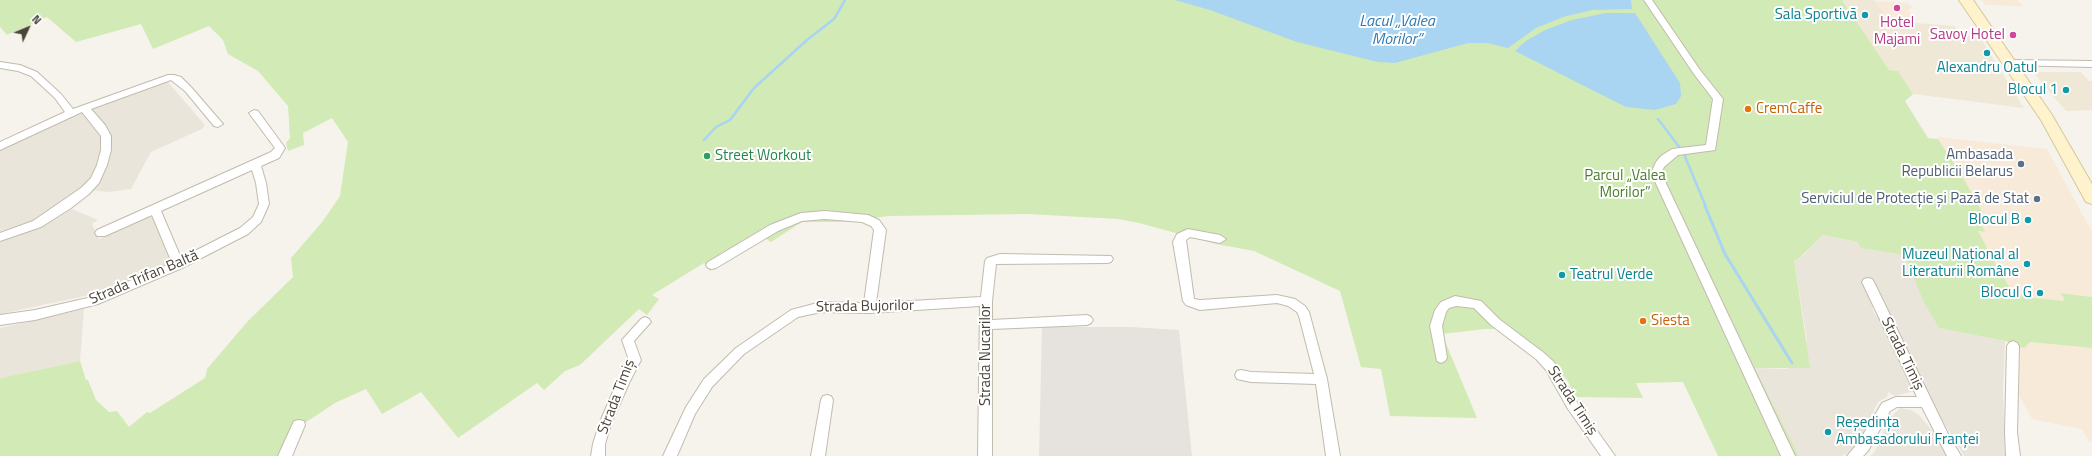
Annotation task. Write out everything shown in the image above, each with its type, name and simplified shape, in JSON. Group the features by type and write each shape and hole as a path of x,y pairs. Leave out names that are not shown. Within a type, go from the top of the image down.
{"main road":[{"path":"1966,0 2047,118 2092,198"}],"street":[{"path":"1648,0 1682,51 1718,99 1711,148 1676,152 1665,159 1660,165 1658,177 1788,456"},
{"path":"2010,63 2092,64"},
{"path":"0,65 20,68 34,74 58,96 71,113"},
{"path":"0,146 71,113 171,77 178,79 218,124"},
{"path":"0,237 37,224 68,205 85,192 95,180 102,165 106,150 106,136 101,127 84,108"},
{"path":"101,234 275,155 280,148 254,113"},
{"name":"Strada Trifan Baltă","path":"0,320 35,315 94,301 178,265 237,235 257,219 264,204 261,183 255,164"},
{"path":"155,210 178,265"},
{"path":"712,265 774,228 801,217 825,215 864,218 875,223 880,230 869,308"},
{"path":"1220,239 1188,233 1181,237 1179,242 1186,298 1190,302 1200,305 1277,299 1296,305 1305,315 1321,379 1333,456"},
{"name":"Strada Nucarilor","path":"985,456 986,301 988,267 991,261 996,258 1107,259"},
{"name":"Strada Timiș","path":"1854,456 1863,447 1886,407 1896,402 1925,402 1868,282"},
{"name":"Strada Bujorilor","path":"670,456 678,435 701,392 728,361 751,342 801,310 821,307 869,308 986,301"},
{"name":"Strada Timiș","path":"1440,358 1436,326 1441,310 1445,305 1455,301 1477,304 1496,322 1540,356 1550,366 1572,405 1608,456"},
{"path":"987,325 1087,320"},
{"name":"Strada Timiș","path":"598,456 599,444 605,424 621,385 635,360 634,353 628,340 645,322"},
{"path":"2013,346 2010,432 2013,456"},
{"path":"1241,375 1251,378 1321,379"},
{"path":"818,456 827,400"},
{"path":"1925,402 1954,456"},
{"path":"285,456 299,425"}],"shaded area":[{"path":"1842,0 1874,0 1890,21 1955,26 1957,31 1964,35 1980,37 2024,108 1913,94 1898,71 1889,70"},
{"path":"1982,0 2017,0 2023,6 1985,5"},
{"path":"1875,1 1908,3 1912,7 1908,10 1916,23 1889,21"},
{"name":"Blocul 1","path":"2033,72 2081,72 2089,81 2092,81 2092,110 2066,111"},
{"path":"167,81 205,125 202,129 151,152 131,189 109,192 81,189 36,219 0,234 0,149 68,118"},
{"path":"1937,137 2047,149 2092,232 2092,297 2060,293 2065,299 2064,302 2023,297 2011,289 2003,277 2002,270 1998,270 1977,231 1985,232 1981,223 1983,213 1961,174"},
{"path":"72,209 98,220 92,224 99,239 148,217 153,217 171,264 94,294 0,314 0,242 43,226"},
{"path":"1823,235 1858,242 1860,248 1904,255 1924,303 1939,328 2005,341 2003,387 2005,456 1964,456 1922,386 1926,384 1915,371 1875,307 1872,307 1875,315 1880,318 1914,391 1895,396 1888,392 1887,397 1878,402 1859,441 1846,454 1842,456 1799,456 1755,368 1786,369 1792,367 1807,341 1794,259 1799,259"},
{"path":"84,309 80,361 0,378 0,328"},
{"path":"1042,327 1131,327 1179,330 1192,456 1039,456"},
{"path":"2030,342 2092,348 2092,442 2089,441 2082,429 2032,419 2018,393 2016,345 2024,346"},
{"path":"1900,408 1911,410 1920,416 1934,433 1947,456 1870,456 1874,453 1890,418"}],"green space":[{"name":"Parcul „Valea Morilor”","path":"0,0 1842,0 1889,70 1898,71 1913,94 1905,101 1928,138 1938,139 1961,174 1983,213 1981,223 1985,232 1978,231 1998,269 2002,270 2005,280 2011,289 2024,297 2064,301 2063,299 2065,299 2060,293 2092,297 2092,348 2030,342 2024,348 2005,341 1939,328 1924,303 1904,255 1860,248 1858,242 1823,235 1798,259 1794,259 1810,368 1755,368 1799,456 1718,456 1683,382 1636,383 1643,398 1575,397 1568,381 1552,361 1504,325 1496,329 1442,334 1477,418 1390,416 1381,369 1361,367 1340,291 1254,251 1216,244 1139,223 1118,219 1028,214 888,216 845,222 802,222 771,242 763,237 710,271 704,263 652,295 659,299 647,315 639,309 580,365 565,371 544,390 537,383 458,438 421,392 382,414 366,389 335,403 291,432 280,456 0,456 0,378 80,361 86,380 88,380 96,400 109,412 117,411 129,427 147,412 150,413 205,378 207,369 248,321 293,277 291,258 323,221 340,196 348,142 332,118 303,133 304,145 288,151 286,143 290,138 288,106 258,71 228,54 223,40 209,26 153,49 141,24 76,42 47,17 7,35 0,27"}],"water":[{"name":"Lacul „Valea Morilor”","path":"1175,0 1631,0 1632,9 1592,10 1563,17 1536,28 1508,48 1487,43 1468,43 1395,63 1378,62 1297,42 1210,10"},
{"path":"1606,13 1635,13 1680,83 1681,96 1676,104 1655,110 1626,107 1515,51 1526,41 1545,30 1572,20"}],"waterway":[{"path":"704,140 716,127 730,120 754,88 807,40 834,19 845,0"},
{"path":"1658,119 1680,148"},
{"path":"1684,154 1706,207"},
{"path":"1705,206 1725,254 1792,363"}],"place":[{"name":"Hotel Majami","path":"1897,8"},
{"name":"Sala Sportivă","path":"1865,15"},
{"name":"Savoy Hotel","path":"2013,35"},
{"name":"Alexandru Oatul","path":"1987,53"},
{"name":"Blocul 1","path":"2066,90"},
{"name":"CremCaffe","path":"1748,109"},
{"name":"Street Workout","path":"707,156"},
{"name":"Ambasada Republicii Belarus","path":"2021,164"},
{"name":"Serviciul de Protecție și Pază de Stat","path":"2037,199"},
{"name":"Blocul B","path":"2028,220"},
{"name":"Muzeul Național al Literaturii Române","path":"2027,264"},
{"name":"Teatrul Verde","path":"1562,275"},
{"name":"Blocul G","path":"2040,293"},
{"name":"Siesta","path":"1643,321"},
{"name":"Reședința Ambasadorului Franței","path":"1828,432"}]}
